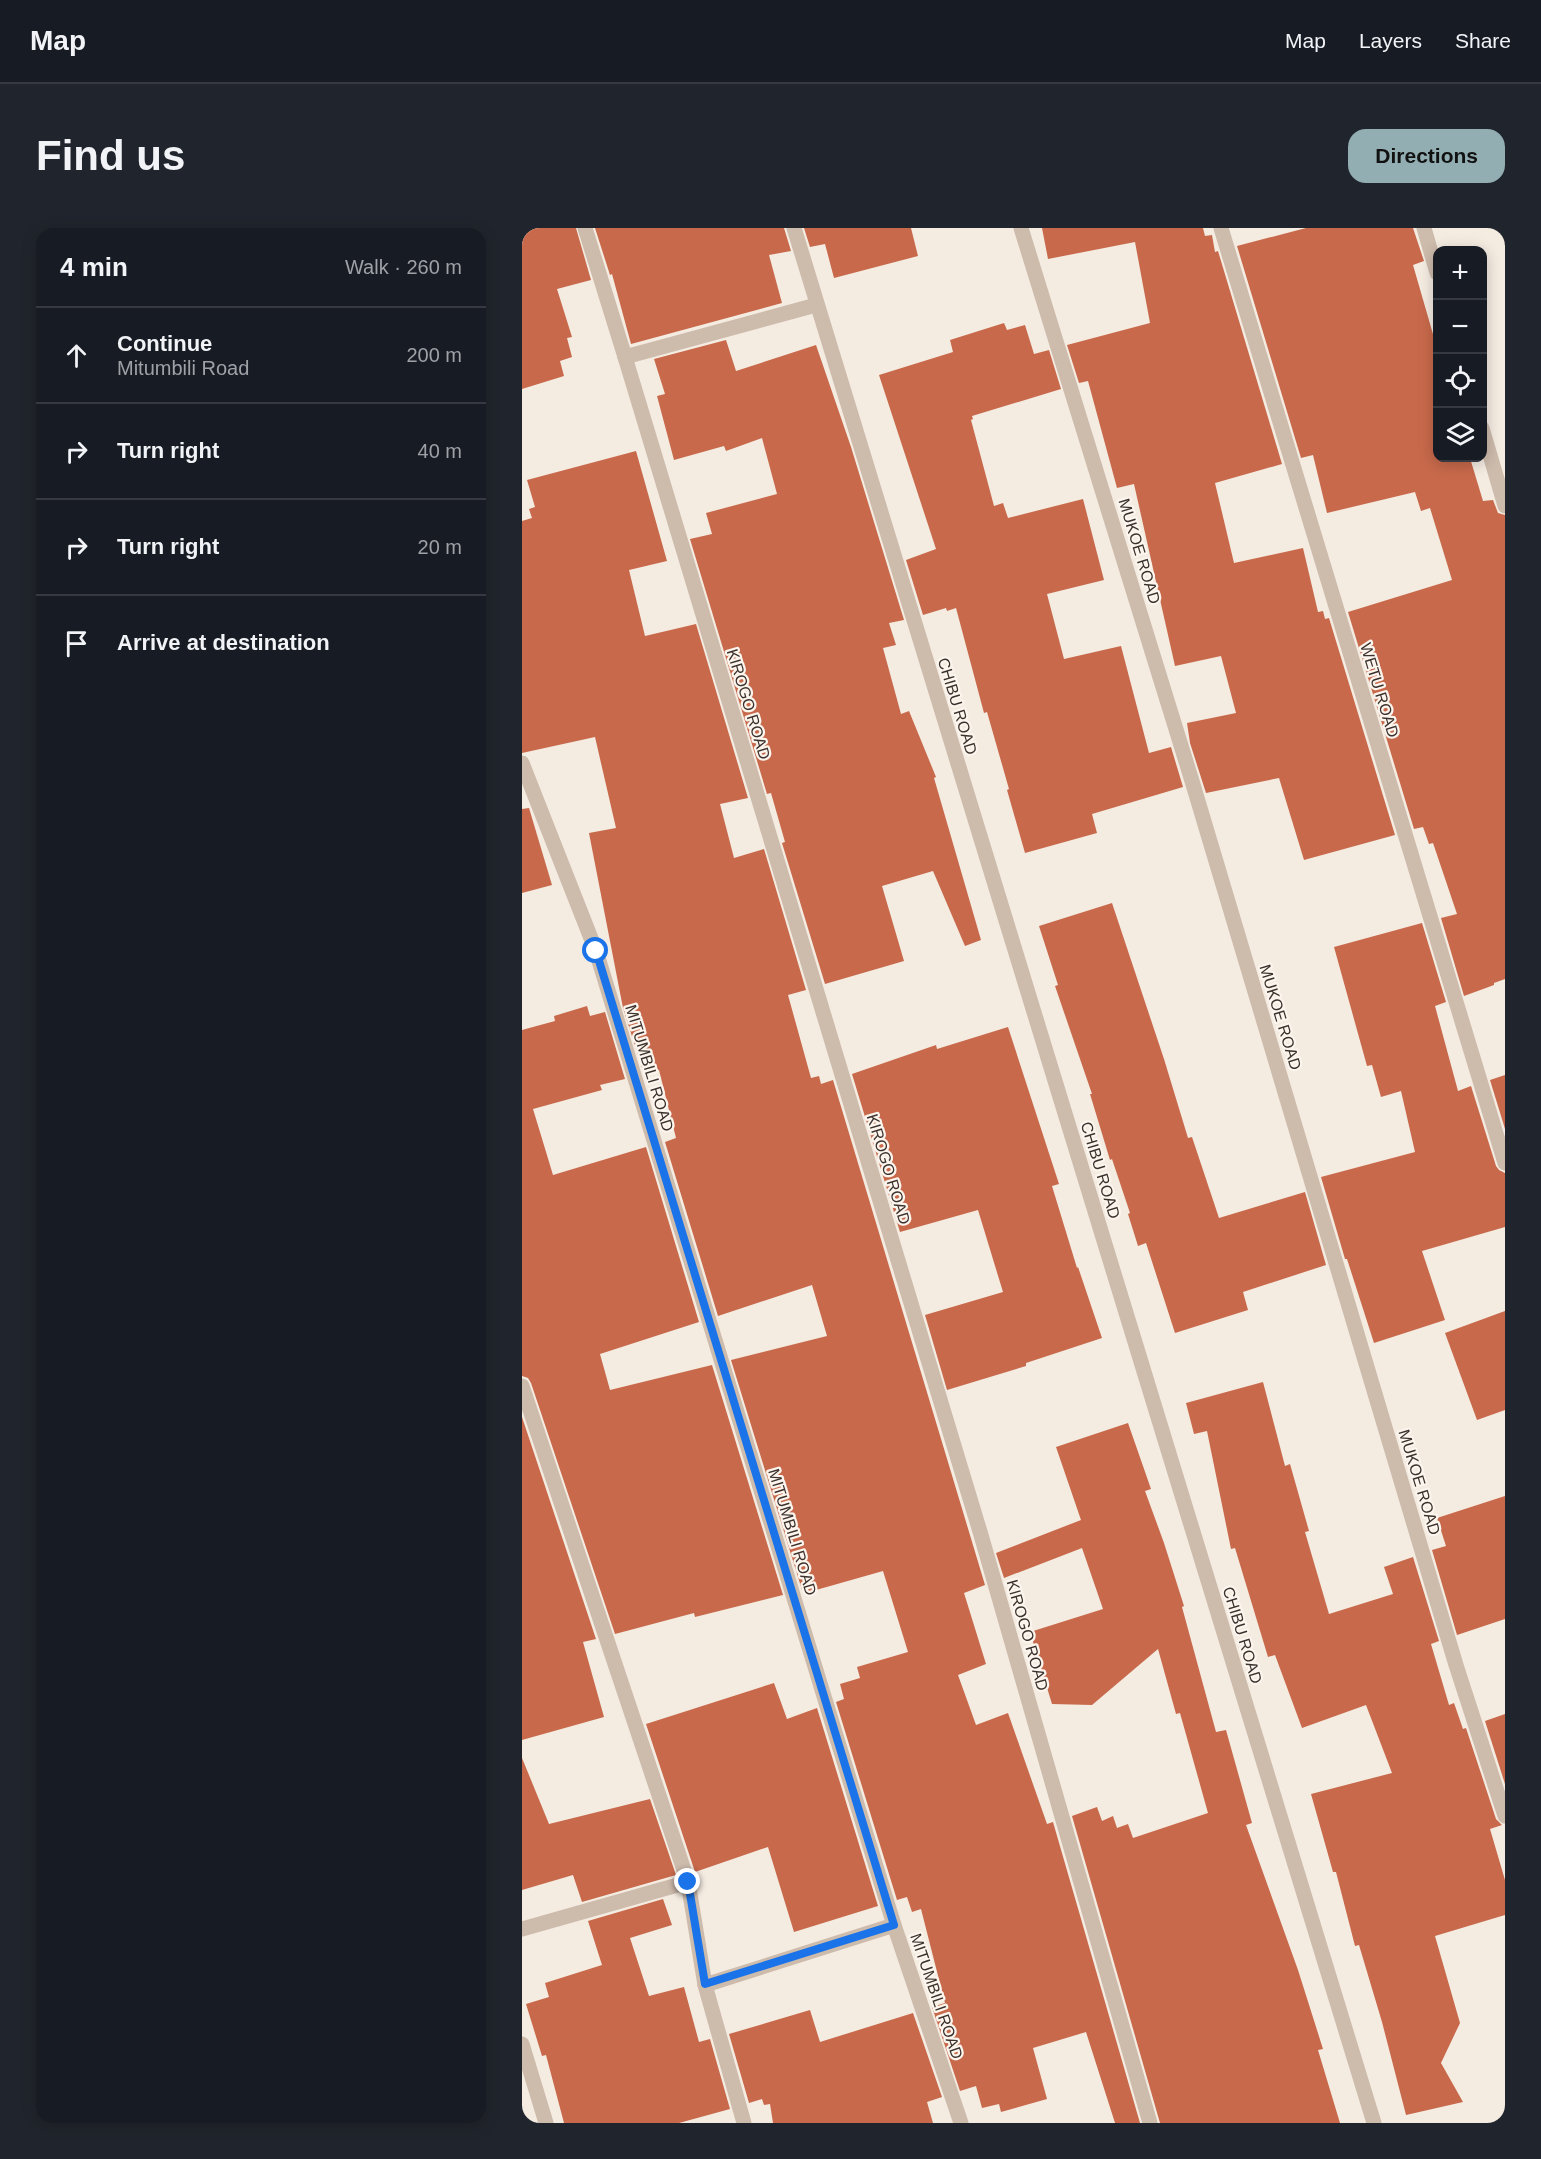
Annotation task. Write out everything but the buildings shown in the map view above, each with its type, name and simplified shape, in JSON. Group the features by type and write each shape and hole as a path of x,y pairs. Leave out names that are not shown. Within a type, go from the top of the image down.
{"street":[{"name":"KIROGO ROAD","path":"585,228 626,357 981,1534 1150,2123"},
{"name":"CHIBU ROAD","path":"794,228 1374,2123"},
{"name":"MUKOE ROAD","path":"1021,228 1192,781 1456,1665 1505,1816"},
{"name":"WETU ROAD","path":"1221,228 1505,1163"},
{"path":"1424,228 1433,259"},
{"path":"626,357 816,305"},
{"path":"1487,445 1505,506"},
{"name":"MITUMBILI ROAD","path":"522,763 596,951 894,1925 961,2123"},
{"path":"522,1386 688,1882 705,1984 744,2123"},
{"path":"522,1929 688,1882"},
{"path":"705,1984 894,1925"},
{"path":"522,2044 546,2123"}],"route":[{"path":"596,951 894,1925 705,1984 688,1882"}]}
